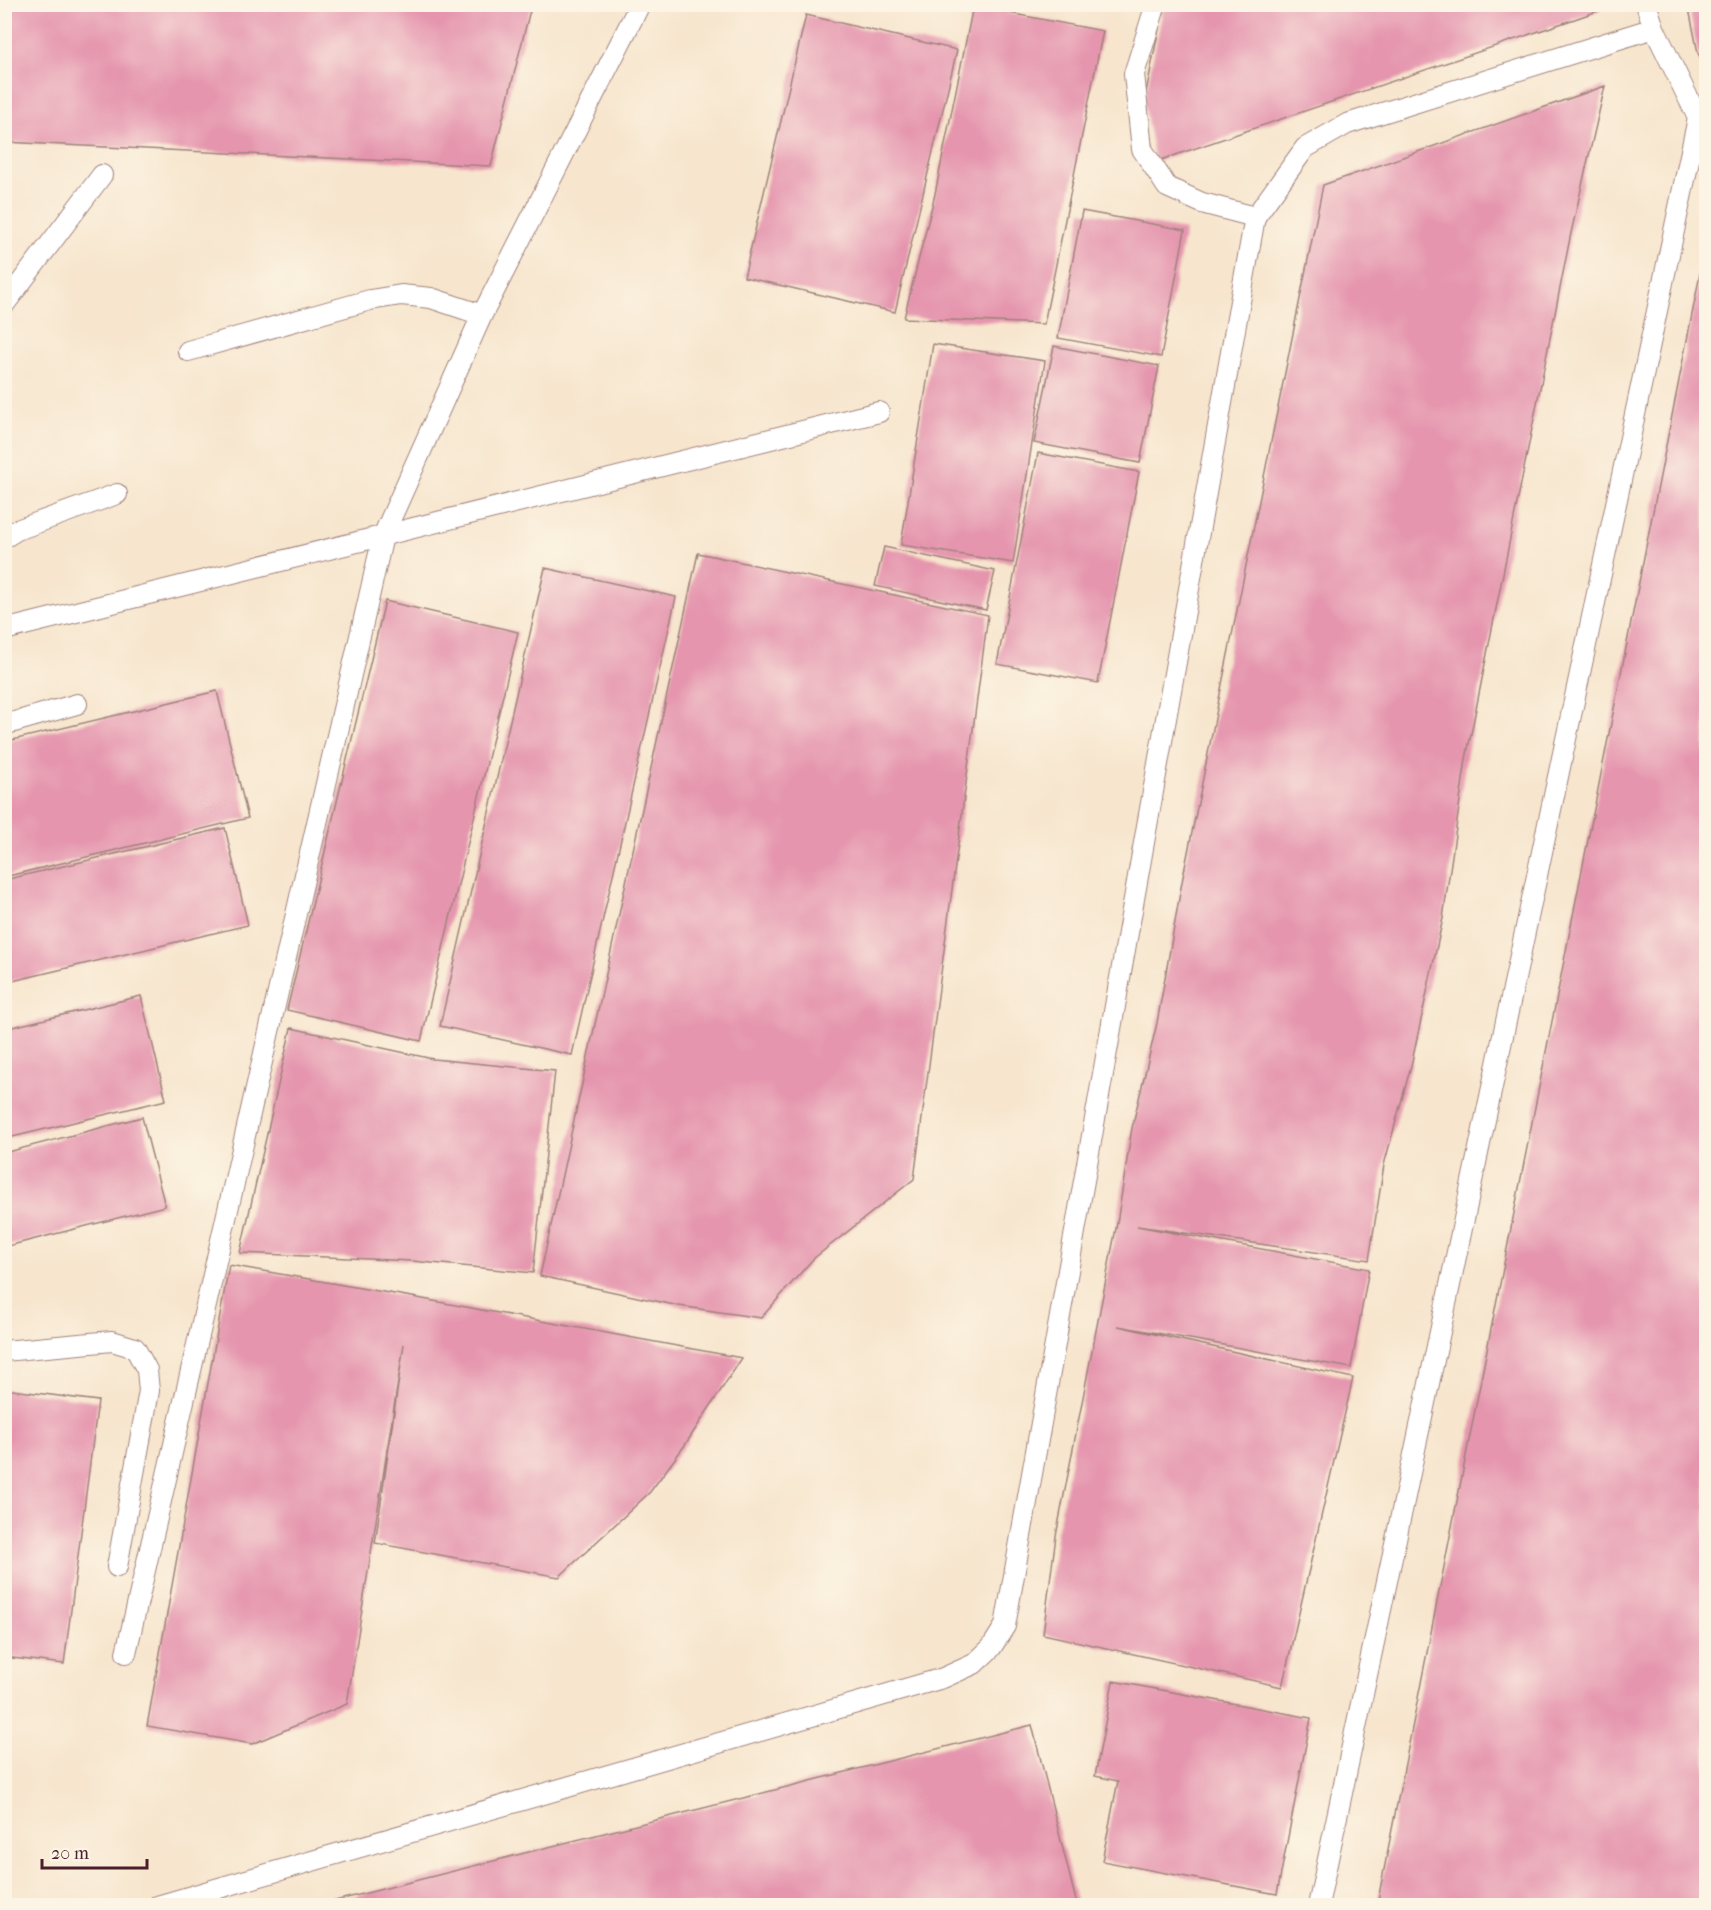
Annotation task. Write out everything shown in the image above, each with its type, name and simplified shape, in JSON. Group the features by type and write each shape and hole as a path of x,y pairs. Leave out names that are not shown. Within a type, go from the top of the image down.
{"lane":[{"path":"126,1653 383,536 482,315 640,4"},
{"path":"1156,4 1134,75 1142,149 1167,188 1202,203 1255,217"},
{"path":"1318,1905 1702,119 1654,28 1646,4"},
{"path":"157,1905 944,1678 974,1664 991,1648 1005,1626 1255,217 1305,148 1347,124 1654,28"},
{"path":"4,305 102,175"},
{"path":"188,351 370,300 401,295 431,298 482,315"},
{"path":"4,630 879,412"},
{"path":"4,538 17,530 117,494"},
{"path":"4,725 77,704"},
{"path":"4,1351 112,1341 135,1348 147,1370 149,1391 117,1567"}],"building":[{"path":"4,4 534,4 529,14 491,166 4,142"},
{"path":"1164,4 1600,4 1601,10 1155,162 1144,102"},
{"path":"1688,4 1706,4 1706,69 1698,53"},
{"path":"973,6 1103,31 1044,324 904,318 935,194"},
{"path":"806,15 957,50 895,312 744,277"},
{"path":"1605,86 1571,233 1466,759 1443,918 1411,1066 1384,1165 1369,1260 1137,1226 1369,1269 1351,1368 1118,1326 1353,1378 1282,1687 1043,1634 1056,1536 1117,1223 1132,1128 1157,1023 1182,882 1323,185"},
{"path":"1082,211 1185,230 1161,357 1058,338"},
{"path":"1705,249 1706,1905 1377,1905"},
{"path":"933,344 1045,361 1013,563 901,545"},
{"path":"1054,346 1159,366 1140,463 1034,443"},
{"path":"1038,453 1139,472 1098,683 997,664"},
{"path":"884,547 995,571 986,610 875,586"},
{"path":"698,553 988,615 914,1179 813,1259 761,1318 679,1306 540,1276"},
{"path":"545,568 676,597 572,1055 440,1026"},
{"path":"385,601 518,632 421,1041 287,1010"},
{"path":"217,691 248,818 4,877 4,742"},
{"path":"225,828 248,925 4,983 4,880"},
{"path":"141,996 166,1100 4,1139 4,1029"},
{"path":"291,1028 433,1059 555,1071 533,1273 412,1261 240,1253"},
{"path":"142,1117 165,1206 4,1247 4,1153"},
{"path":"229,1265 742,1358 685,1445 650,1492 559,1577 375,1543 404,1344 347,1704 252,1744 147,1726"},
{"path":"4,1389 98,1401 64,1664 4,1657"},
{"path":"1113,1681 1311,1718 1277,1894 1102,1861 1118,1781 1095,1776"},
{"path":"1032,1725 1077,1905 319,1905 331,1902"}]}
